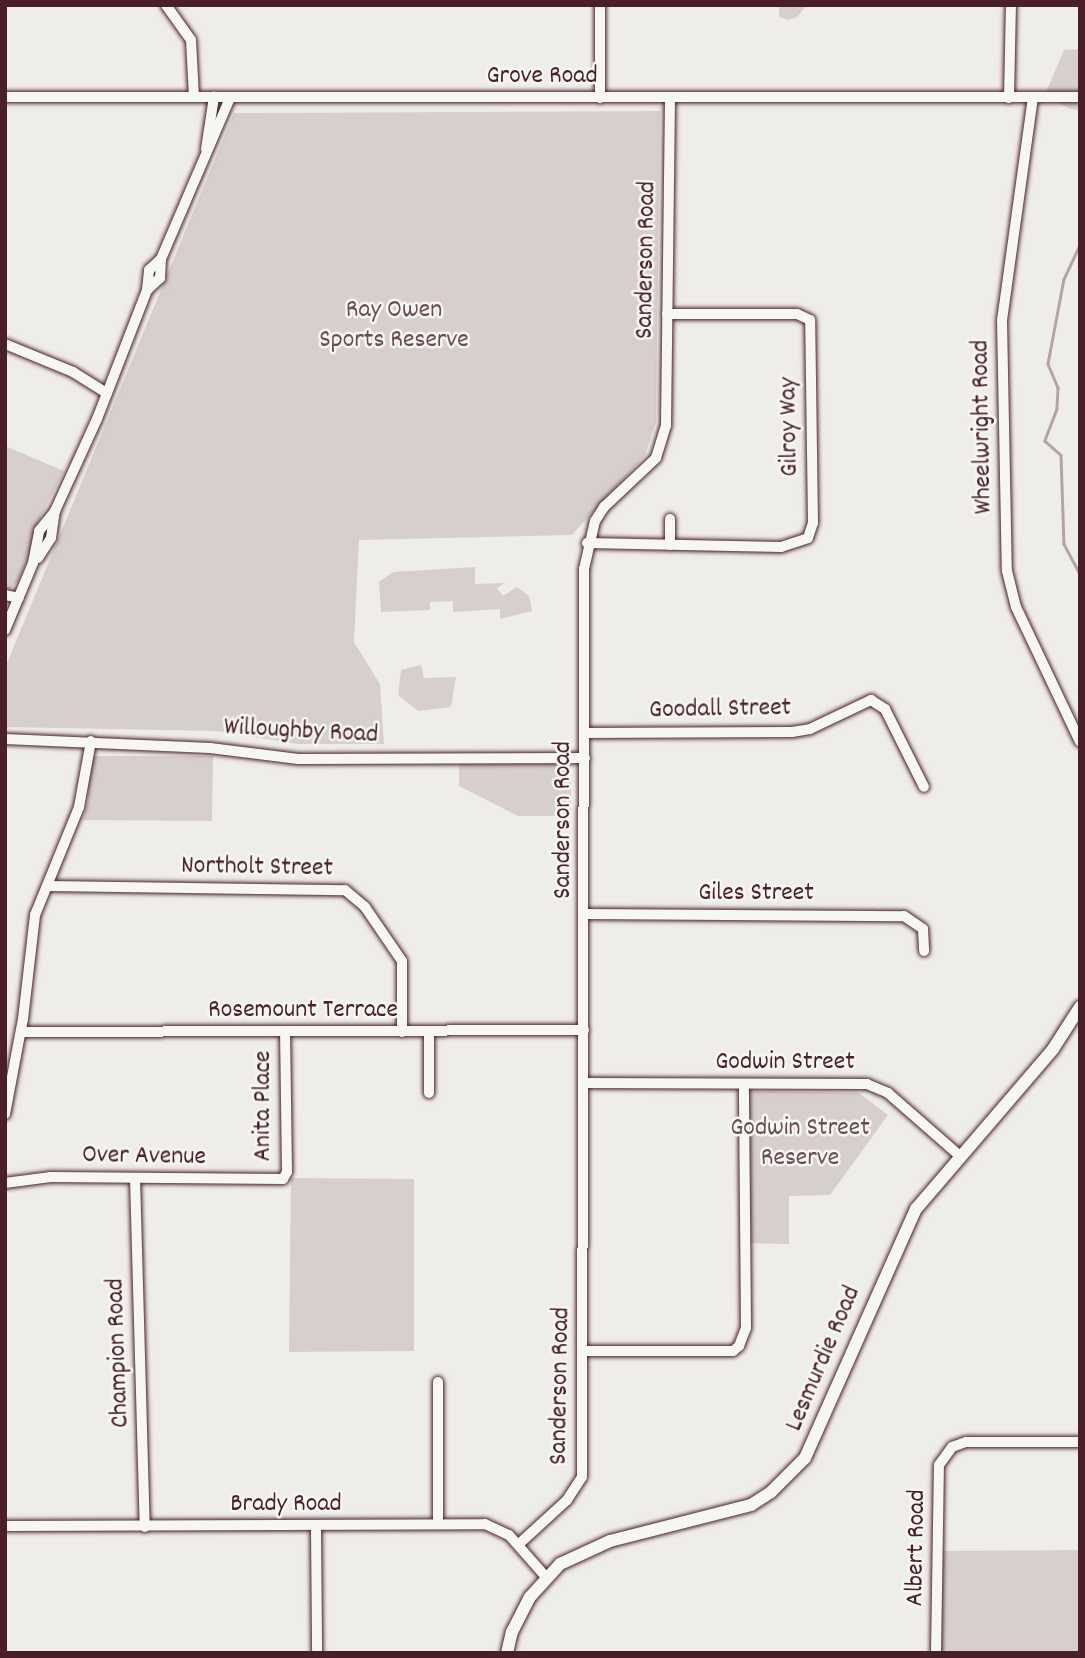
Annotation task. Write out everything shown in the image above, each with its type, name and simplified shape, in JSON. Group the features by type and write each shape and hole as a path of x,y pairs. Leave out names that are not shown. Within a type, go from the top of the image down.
{"main road":[{"name":"Lesmurdie Road","path":"507,1653 520,1614 545,1576 590,1548 738,1510 782,1482 814,1443 916,1209 1078,1015"}],"street":[{"path":"166,5 191,40 194,97"},
{"path":"600,5 600,98"},
{"path":"1009,98 1011,5"},
{"name":"Grove Road","path":"5,97 1080,97"},
{"path":"205,153 214,97"},
{"name":"Wheelwright Road","path":"1032,97 1002,320 1007,571 1016,607 1080,742"},
{"path":"5,630 9,607 19,597 33,563 40,530 55,511 147,290 160,278 160,259 205,153 216,137 230,98"},
{"name":"Sanderson Road","path":"519,1544 567,1500 582,1477 587,543 604,507 656,458 666,426 670,98"},
{"name":"Gilroy Way","path":"587,543 781,547 808,538 813,523 810,320 797,314 667,314"},
{"path":"5,344 73,372 109,382"},
{"path":"73,372 105,392"},
{"path":"670,519 670,545"},
{"path":"5,595 19,597"},
{"name":"Goodall Street","path":"585,733 792,732 810,729 871,700 885,709 924,787"},
{"path":"5,1114 21,1032 35,915 79,807 91,741"},
{"name":"Willoughby Road","path":"8,742 91,741 298,759 585,758"},
{"name":"Northolt Street","path":"48,886 345,890 365,907 402,961 402,1032"},
{"name":"Giles Street","path":"585,914 904,916 923,929 924,951"},
{"name":"Rosemount Terrace","path":"21,1032 584,1030"},
{"path":"429,1032 429,1093"},
{"name":"Anita Place","path":"283,1179 287,1172 285,1033"},
{"name":"Godwin Street","path":"584,1083 877,1087 960,1156"},
{"path":"583,1351 733,1351 739,1346 746,1328 744,1084"},
{"name":"Over Avenue","path":"5,1183 51,1177 283,1179"},
{"name":"Champion Road","path":"135,1178 145,1527"},
{"path":"438,1382 438,1522"},
{"name":"Albert Road","path":"936,1653 939,1465 952,1447 966,1442 1080,1442"},
{"name":"Brady Road","path":"5,1526 316,1528 438,1522 495,1526 519,1544 545,1576"},
{"path":"316,1528 317,1653"}],"green space":[{"path":"779,5 807,5 797,17 788,20 779,17"},
{"path":"1080,49 1080,110 1071,109 1048,98 1046,92 1064,50"},
{"name":"Ray Owen Sports Reserve","path":"660,111 656,422 645,455 572,535 359,540 354,642 380,684 384,744 298,744 216,731 5,727 5,668 234,113"},
{"path":"5,446 64,471 35,528 34,543 18,581 10,589 5,589"},
{"path":"475,567 475,584 505,583 497,588 503,596 517,587 529,596 532,611 500,619 500,609 453,612 453,601 430,602 430,610 381,612 379,582 393,572"},
{"path":"421,665 424,678 456,677 451,707 418,711 398,695 401,670"},
{"path":"89,756 213,756 212,821 83,820 88,802"},
{"path":"459,764 564,764 571,778 571,816 518,816 459,786"},
{"name":"Godwin Street Reserve","path":"741,1091 859,1093 888,1115 830,1195 789,1196 789,1244 740,1243"},
{"path":"291,1178 414,1179 414,1351 289,1352"},
{"path":"1080,1550 1080,1653 936,1653 937,1551"}],"waterway":[{"path":"1080,245 1064,279 1048,364 1058,388 1057,409 1045,441 1061,455 1064,544 1080,574"}]}
